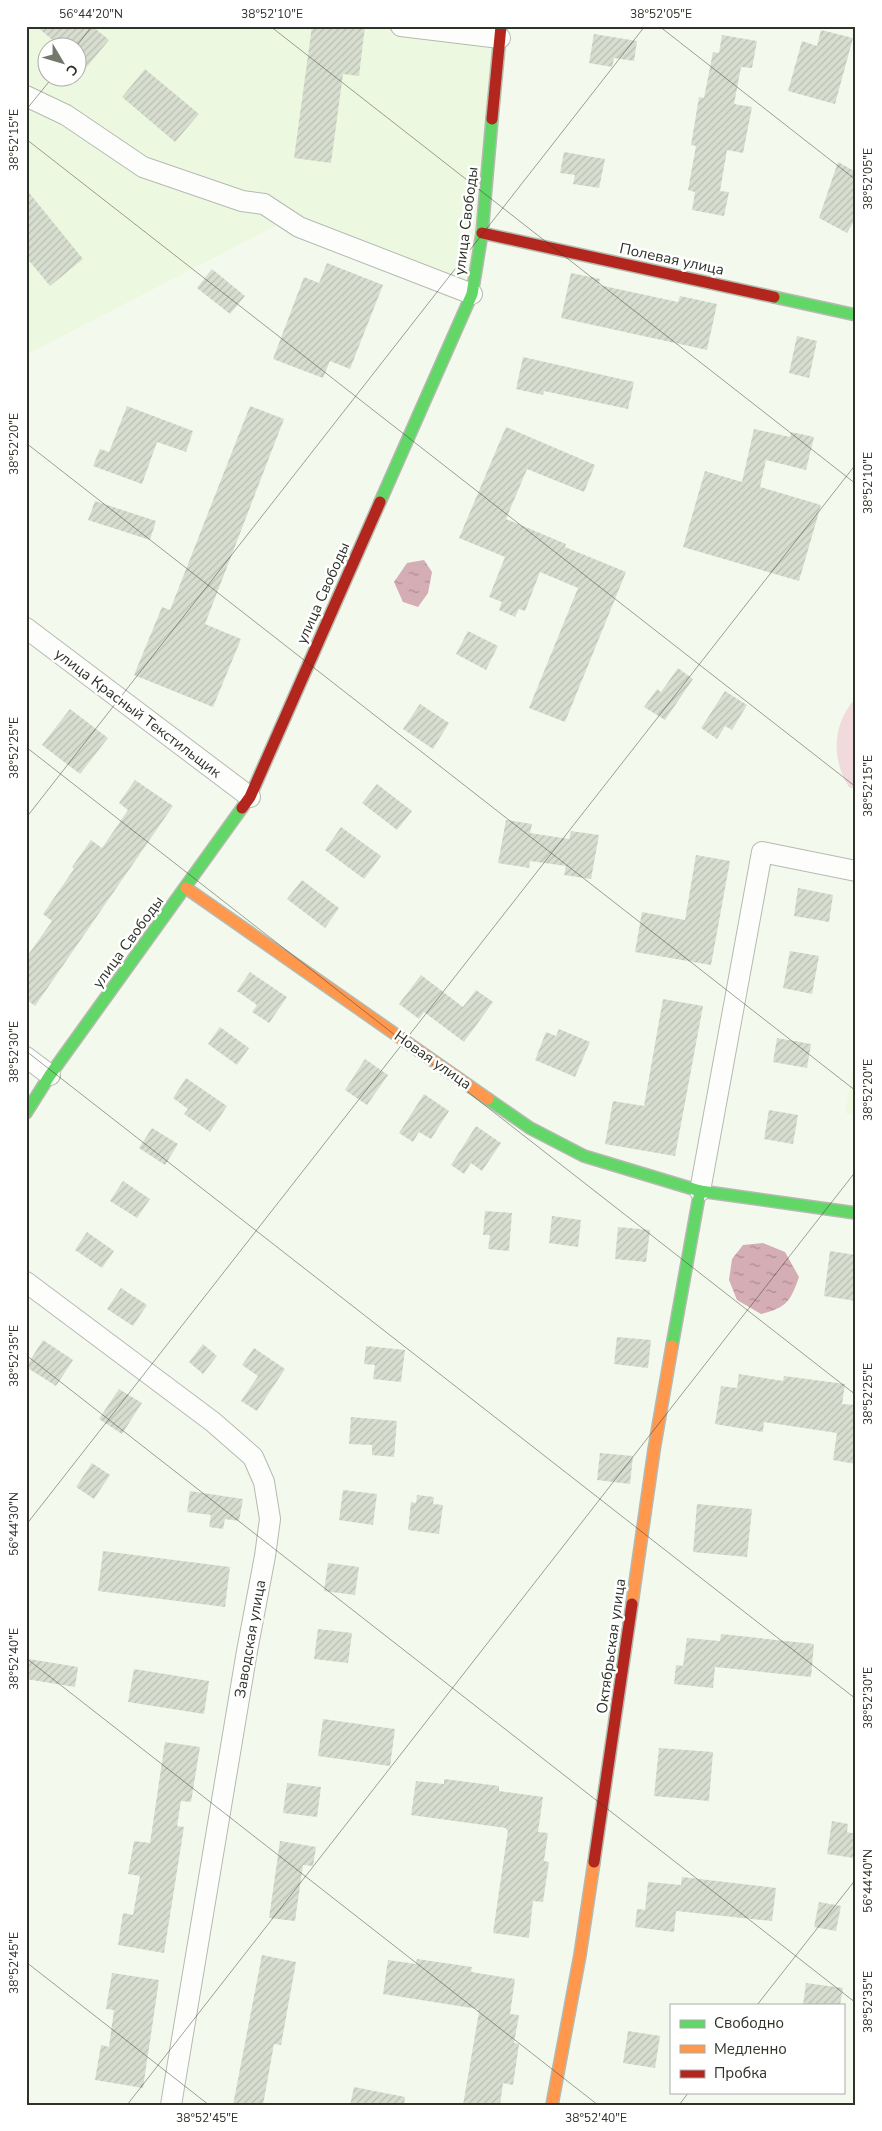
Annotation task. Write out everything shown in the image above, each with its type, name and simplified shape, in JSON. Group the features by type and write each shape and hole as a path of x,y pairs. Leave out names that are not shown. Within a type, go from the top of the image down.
{"street":[{"path":"401,26 501,32"},
{"name":"улица Свободы","path":"26,1113 50,1075 250,797 472,294 482,233 501,32"},
{"path":"26,96 66,116 143,167 242,200 264,204 298,227 472,294"},
{"name":"Полевая улица","path":"482,233 856,314"},
{"name":"улица Красный Текстильщик","path":"26,628 250,797"},
{"path":"700,1190 762,852 856,871"},
{"name":"Новая улица","path":"186,888 530,1128 584,1156 700,1190 856,1213"},
{"path":"26,1057 50,1075"},
{"name":"Октябрьская улица","path":"552,2105 580,1955 603,1812 654,1450 700,1190"},
{"name":"Заводская улица","path":"26,1282 213,1422 252,1457 264,1482 270,1519 265,1556 247,1651 171,2105"}],"shaded area":[{"path":"26,26 500,26 470,293 281,223 26,355"},
{"path":"856,698 856,789 849,787 843,776 837,754 837,742 838,730 842,719"},
{"path":"856,1055 856,1115 845,1113"}],"water":[{"path":"424,560 432,572 428,593 418,607 403,602 394,582 407,563"},
{"path":"763,1243 785,1252 799,1277 790,1298 782,1306 761,1314 737,1300 729,1280 732,1259 743,1245"}],"building":[{"path":"36,26 92,26 109,40 88,66 88,38 50,38"},
{"path":"312,26 365,26 359,76 343,74 331,163 294,158"},
{"path":"821,30 853,38 835,104 788,91 802,41 817,46"},
{"path":"594,34 637,41 634,61 614,58 612,67 589,63"},
{"path":"722,35 757,41 752,68 741,67 734,104 752,107 743,153 727,150 720,191 729,192 724,216 692,210 695,192 688,190 696,146 691,145 699,97 704,98 713,52 719,53"},
{"path":"145,69 199,114 175,142 122,97"},
{"path":"564,152 605,159 599,188 573,184 575,175 560,173"},
{"path":"838,162 856,172 856,218 847,233 819,218"},
{"path":"26,189 83,259 50,286 26,257"},
{"path":"327,263 383,285 350,369 330,361 323,378 273,359 304,277 319,283"},
{"path":"212,269 245,296 230,314 197,288"},
{"path":"571,273 600,279 599,285 678,302 680,296 717,304 707,350 561,318"},
{"path":"797,336 817,341 809,378 789,373"},
{"path":"523,357 634,382 628,409 544,391 543,395 516,389"},
{"path":"127,406 193,431 186,452 157,442 142,484 93,466 100,449 109,452"},
{"path":"250,406 284,419 205,624 241,639 213,707 134,675 162,607 170,610"},
{"path":"506,427 595,465 584,492 527,469 506,519 566,544 565,547 626,572 565,722 529,708 578,588 540,572 525,611 519,609 515,617 499,610 502,602 489,597 505,557 459,538"},
{"path":"754,429 790,437 791,432 814,437 806,470 766,460 760,487 821,505 799,581 683,547 705,471 742,482"},
{"path":"95,501 156,521 150,540 88,520"},
{"path":"468,631 498,646 486,670 456,654"},
{"path":"678,668 693,679 665,720 644,707 657,689 661,692"},
{"path":"725,691 747,705 732,730 725,726 717,739 701,728"},
{"path":"420,704 449,723 433,749 403,729"},
{"path":"70,709 108,738 80,774 42,745"},
{"path":"135,780 173,806 35,1006 26,999 26,958 52,921 43,914 74,869 72,867 91,840 102,848 128,810 119,803"},
{"path":"377,784 412,811 397,830 362,803"},
{"path":"506,820 532,824 530,833 569,839 571,831 599,835 591,879 564,875 566,866 530,861 529,868 498,863"},
{"path":"341,827 381,856 364,879 325,850"},
{"path":"696,855 730,861 711,965 635,952 642,912 685,920"},
{"path":"302,880 339,908 325,928 287,899"},
{"path":"798,888 833,895 829,922 794,916"},
{"path":"790,951 819,956 812,994 783,988"},
{"path":"250,972 287,997 269,1023 252,1012 257,1005 237,991"},
{"path":"421,975 463,1007 476,990 493,1002 464,1042 424,1012 419,1019 399,1004"},
{"path":"663,999 703,1006 675,1156 605,1144 613,1101 644,1106"},
{"path":"220,1027 249,1048 237,1065 208,1044"},
{"path":"559,1029 590,1042 575,1077 535,1060 546,1032 556,1036"},
{"path":"777,1038 811,1044 807,1068 773,1062"},
{"path":"365,1059 388,1075 367,1105 345,1090"},
{"path":"186,1078 227,1106 210,1132 184,1114 188,1109 173,1098"},
{"path":"424,1094 449,1111 431,1139 419,1132 413,1142 399,1133"},
{"path":"769,1110 798,1115 793,1144 764,1139"},
{"path":"476,1126 501,1143 482,1171 471,1163 464,1174 451,1165"},
{"path":"152,1128 178,1144 165,1165 139,1148"},
{"path":"123,1181 150,1199 137,1218 110,1201"},
{"path":"485,1211 512,1213 509,1251 488,1249 490,1235 483,1235"},
{"path":"552,1216 581,1220 578,1247 549,1243"},
{"path":"618,1227 650,1230 646,1262 615,1259"},
{"path":"87,1232 114,1251 102,1268 75,1250"},
{"path":"830,1251 856,1255 856,1301 824,1296"},
{"path":"121,1288 147,1305 133,1326 107,1309"},
{"path":"617,1337 651,1340 648,1368 614,1364"},
{"path":"43,1340 73,1360 56,1386 26,1367"},
{"path":"203,1344 217,1356 203,1374 189,1362"},
{"path":"366,1346 405,1350 401,1382 373,1379 375,1365 364,1364"},
{"path":"254,1348 285,1369 257,1411 241,1401 258,1376 242,1365"},
{"path":"739,1374 783,1381 784,1376 845,1384 842,1404 856,1405 856,1464 833,1460 837,1433 764,1422 763,1432 715,1424 721,1386 737,1388"},
{"path":"119,1389 142,1403 122,1434 99,1419"},
{"path":"351,1417 397,1421 394,1457 372,1455 372,1445 349,1444"},
{"path":"600,1453 633,1456 630,1484 597,1480"},
{"path":"92,1463 110,1475 94,1499 76,1487"},
{"path":"343,1490 377,1494 373,1525 339,1520"},
{"path":"190,1491 243,1499 239,1521 225,1519 223,1529 209,1527 211,1515 187,1512"},
{"path":"417,1495 434,1497 433,1504 443,1505 439,1534 408,1530 411,1502 416,1503"},
{"path":"697,1504 752,1509 747,1557 693,1552"},
{"path":"103,1551 230,1567 225,1607 98,1591"},
{"path":"328,1563 359,1567 355,1595 324,1591"},
{"path":"318,1629 352,1633 348,1663 314,1659"},
{"path":"721,1634 814,1644 811,1677 715,1667 713,1688 674,1684 676,1665 683,1666 687,1638 720,1641"},
{"path":"29,1659 78,1667 75,1687 26,1679"},
{"path":"134,1669 209,1681 204,1714 128,1702"},
{"path":"323,1719 395,1729 390,1766 318,1756"},
{"path":"165,1742 200,1747 191,1802 181,1801 177,1826 184,1827 164,1953 118,1945 123,1913 133,1915 140,1876 128,1874 134,1841 150,1843"},
{"path":"659,1748 713,1752 709,1801 654,1796"},
{"path":"444,1779 499,1786 499,1791 543,1797 538,1832 548,1833 544,1861 549,1862 543,1902 533,1901 529,1938 493,1933 508,1830 506,1828 411,1815 416,1781 444,1784"},
{"path":"287,1783 321,1787 317,1817 283,1813"},
{"path":"832,1821 848,1824 847,1832 856,1834 854,1858 827,1854"},
{"path":"280,1841 316,1847 313,1866 303,1865 295,1921 269,1918"},
{"path":"682,1877 776,1888 772,1921 676,1911 674,1932 635,1927 637,1909 645,1910 648,1882 681,1885"},
{"path":"819,1902 841,1906 836,1931 814,1927"},
{"path":"262,1955 296,1962 281,2045 274,2044 263,2105 233,2105"},
{"path":"417,1959 472,1967 471,1972 515,1979 510,2014 519,2015 514,2043 519,2044 513,2085 503,2083 500,2105 463,2105 478,2009 383,1994 388,1960 416,1964"},
{"path":"112,1973 159,1980 143,2088 95,2080 101,2045 109,2047 114,2010 106,2009"},
{"path":"806,1983 843,1988 840,2004 803,2004"},
{"path":"628,2031 660,2036 655,2068 623,2063"},
{"path":"354,2087 405,2097 404,2105 350,2105"}],"traffic: fast":[{"path":"380,502 472,294 482,233 492,119"},
{"path":"774,297 856,315"},
{"path":"26,1113 50,1075 242,808"},
{"path":"488,1099 530,1128 584,1156 700,1191 856,1213"},
{"path":"672,1346 700,1191"}],"traffic: slow":[{"path":"186,888 488,1099"},
{"path":"632,1604 654,1450 672,1346"},
{"path":"552,2105 580,1955 594,1862"}],"traffic: jam":[{"path":"492,119 501,26"},
{"path":"482,233 774,297"},
{"path":"242,808 250,797 380,502"},
{"path":"594,1862 632,1604"}]}
